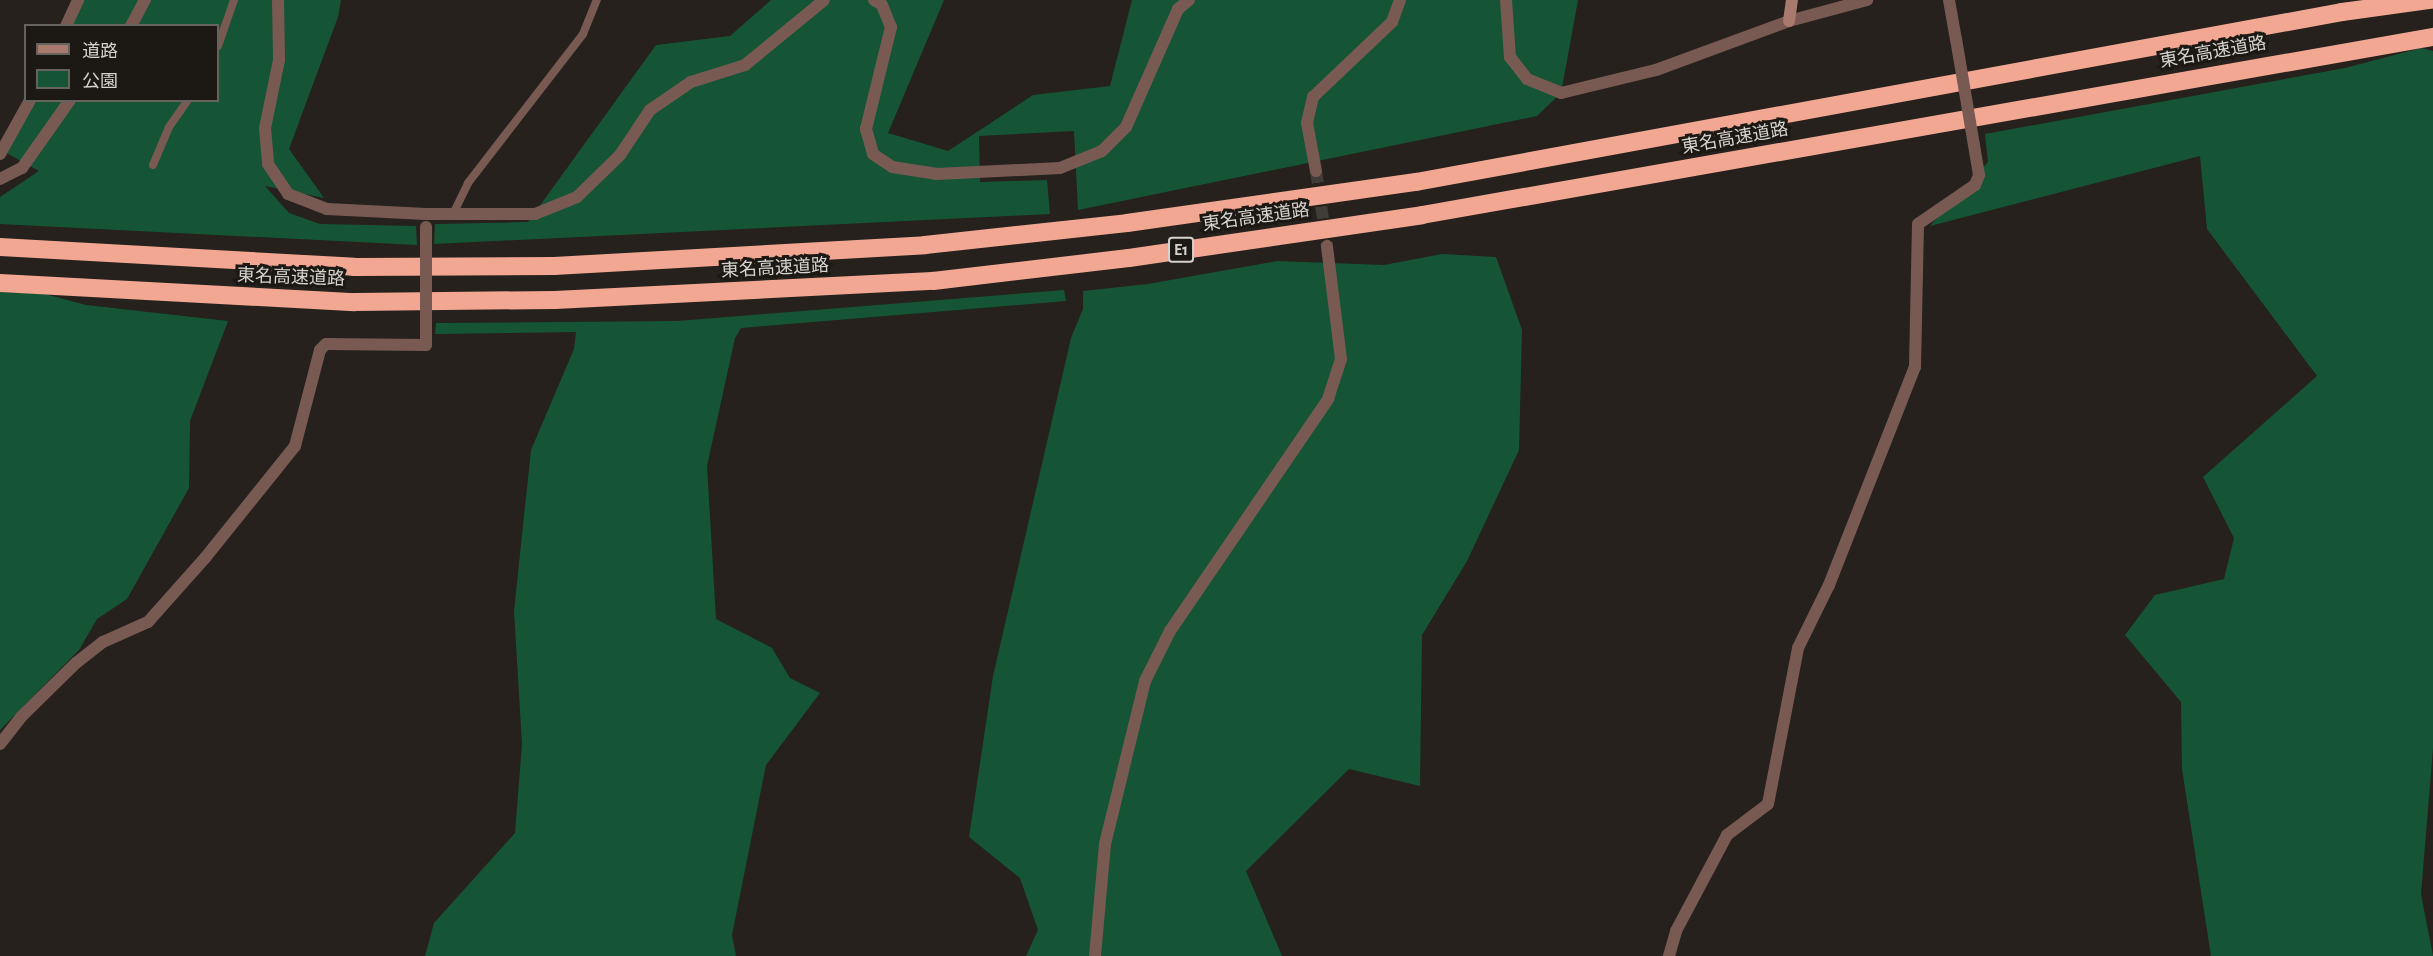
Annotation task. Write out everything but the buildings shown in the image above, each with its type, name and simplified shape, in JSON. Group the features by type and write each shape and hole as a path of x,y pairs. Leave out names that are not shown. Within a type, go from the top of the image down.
{"highway":[{"name":"東名高速道路","path":"0,247 144,258 378,267 565,266 926,245 1127,223 1416,182 2342,12 2430,0"},
{"name":"東名高速道路","path":"0,283 354,302 555,300 933,281 1129,258 1422,215 2348,49 2433,37"}],"street":[{"path":"67,24 78,0"},
{"path":"132,24 146,0"},
{"path":"278,0 279,60 266,128 268,164 288,194 327,209 426,221 454,212 535,214 577,197 620,155 650,110 691,82 745,65 824,0"},
{"path":"874,0 882,5 891,27 866,129 873,154 892,166 937,174 1060,168 1102,150 1126,128 1178,9 1189,0"},
{"path":"1316,171 1307,123 1313,97 1392,22 1400,0"},
{"path":"1506,0 1510,57 1527,79 1561,93 1656,70 1789,21 1867,0"},
{"path":"1789,21 1792,0"},
{"path":"1670,956 1676,931 1727,835 1768,804 1798,648 1829,585 1915,367 1918,224 1975,185 1978,175 1949,0"},
{"path":"0,154 29,102"},
{"path":"0,179 22,168 69,102"},
{"path":"0,744 21,717 76,663 103,642 148,622 205,558 294,446 320,350 326,344 426,345 426,221"},
{"path":"1095,956 1105,844 1145,681 1170,631 1328,399 1341,359 1327,246"}],"lane":[{"path":"219,43 234,0"},
{"path":"454,212 468,183 577,44 597,0"},
{"path":"153,165 169,127 187,102"}],"green space":[{"path":"73,0 341,0 338,17 289,149 324,198 265,186 289,213 320,224 416,226 417,245 0,224 0,197 39,171 3,151 27,102 219,102 219,24 62,24"},
{"path":"771,0 944,0 888,133 948,151 1033,95 1110,86 1132,0 1578,0 1561,93 1537,116 1078,210 1074,131 979,136 980,182 1047,180 1050,214 434,244 435,224 528,222 656,45 730,36"},
{"path":"2421,48 2433,51 2433,748 2421,894 2433,956 2211,956 2182,769 2181,702 2125,635 2155,595 2224,579 2234,538 2203,477 2317,376 2207,229 2200,156 1930,226 1988,162 1985,134 2345,68"},
{"path":"1442,254 1496,257 1522,330 1519,450 1467,561 1422,635 1420,786 1349,769 1246,871 1282,956 1026,956 1038,930 1020,878 969,837 993,676 1071,338 1083,309 1083,291 1148,284 1277,261 1384,265"},
{"path":"1064,290 1066,301 741,328 735,338 707,466 716,619 772,648 790,678 820,693 766,765 732,935 736,956 425,956 434,923 515,833 522,744 514,611 531,450 574,349 576,332 435,334 436,323 677,321"},
{"path":"0,292 45,294 86,305 228,321 190,421 189,488 127,599 97,619 79,650 0,730"}],"tunnel":[{"path":"1316,171 1327,246"}]}
